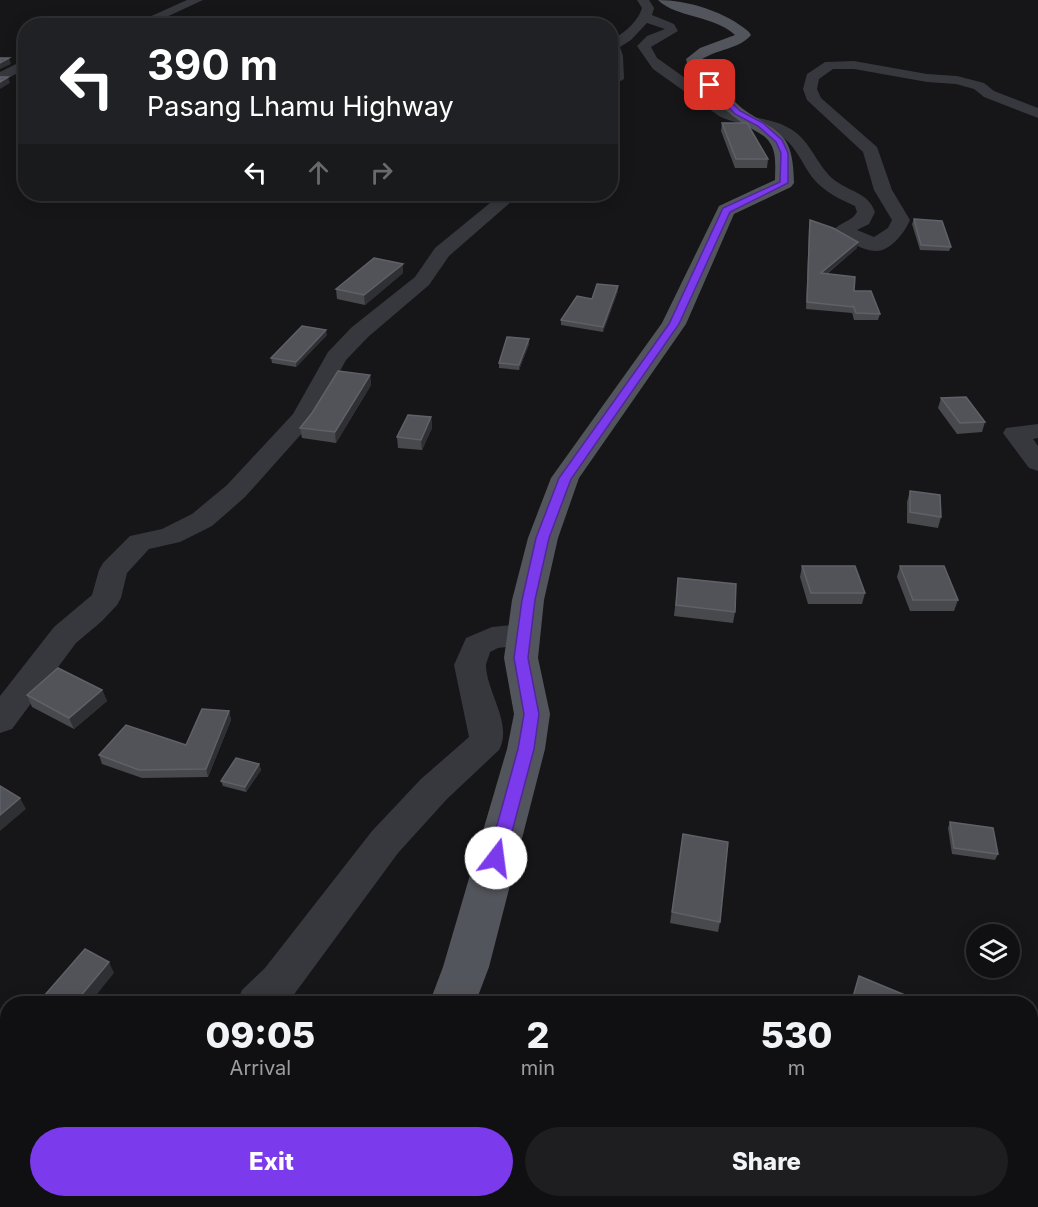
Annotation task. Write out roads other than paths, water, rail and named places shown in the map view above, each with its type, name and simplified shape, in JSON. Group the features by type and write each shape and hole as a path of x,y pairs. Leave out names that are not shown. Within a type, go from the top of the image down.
{"main road":[{"path":"455,996 466,967 526,749 532,714 521,658 528,600 543,538 565,478 674,324 726,210 784,183 784,153 779,141 760,125 738,113 698,73 694,65 693,59 699,52 738,40 744,34 730,22 687,10 655,8"}],"street":[{"path":"154,18 197,0"},
{"path":"643,0 648,8 655,8"},
{"path":"618,42 655,8"},
{"path":"655,8 652,21 670,27 672,32 652,39 644,46 646,53 676,80 693,89 718,111 760,125 782,129 800,142 817,172 835,190 863,203 866,212 862,220 842,231 876,244 896,231 901,220 883,190 872,150 814,100 810,89 812,78 830,65 854,65 927,78 957,80 979,86 998,98 1038,113"},
{"path":"0,78 18,68"},
{"path":"0,720 65,635 91,614 105,598 114,570 141,542 170,536 202,520 236,491 269,453 286,438 307,411 336,357 360,332 422,281 442,252 503,201"},
{"path":"1038,431 1015,433 1038,463"},
{"path":"265,996 280,982 385,842 434,789 487,741 470,665 477,646 492,638 524,635"}]}
